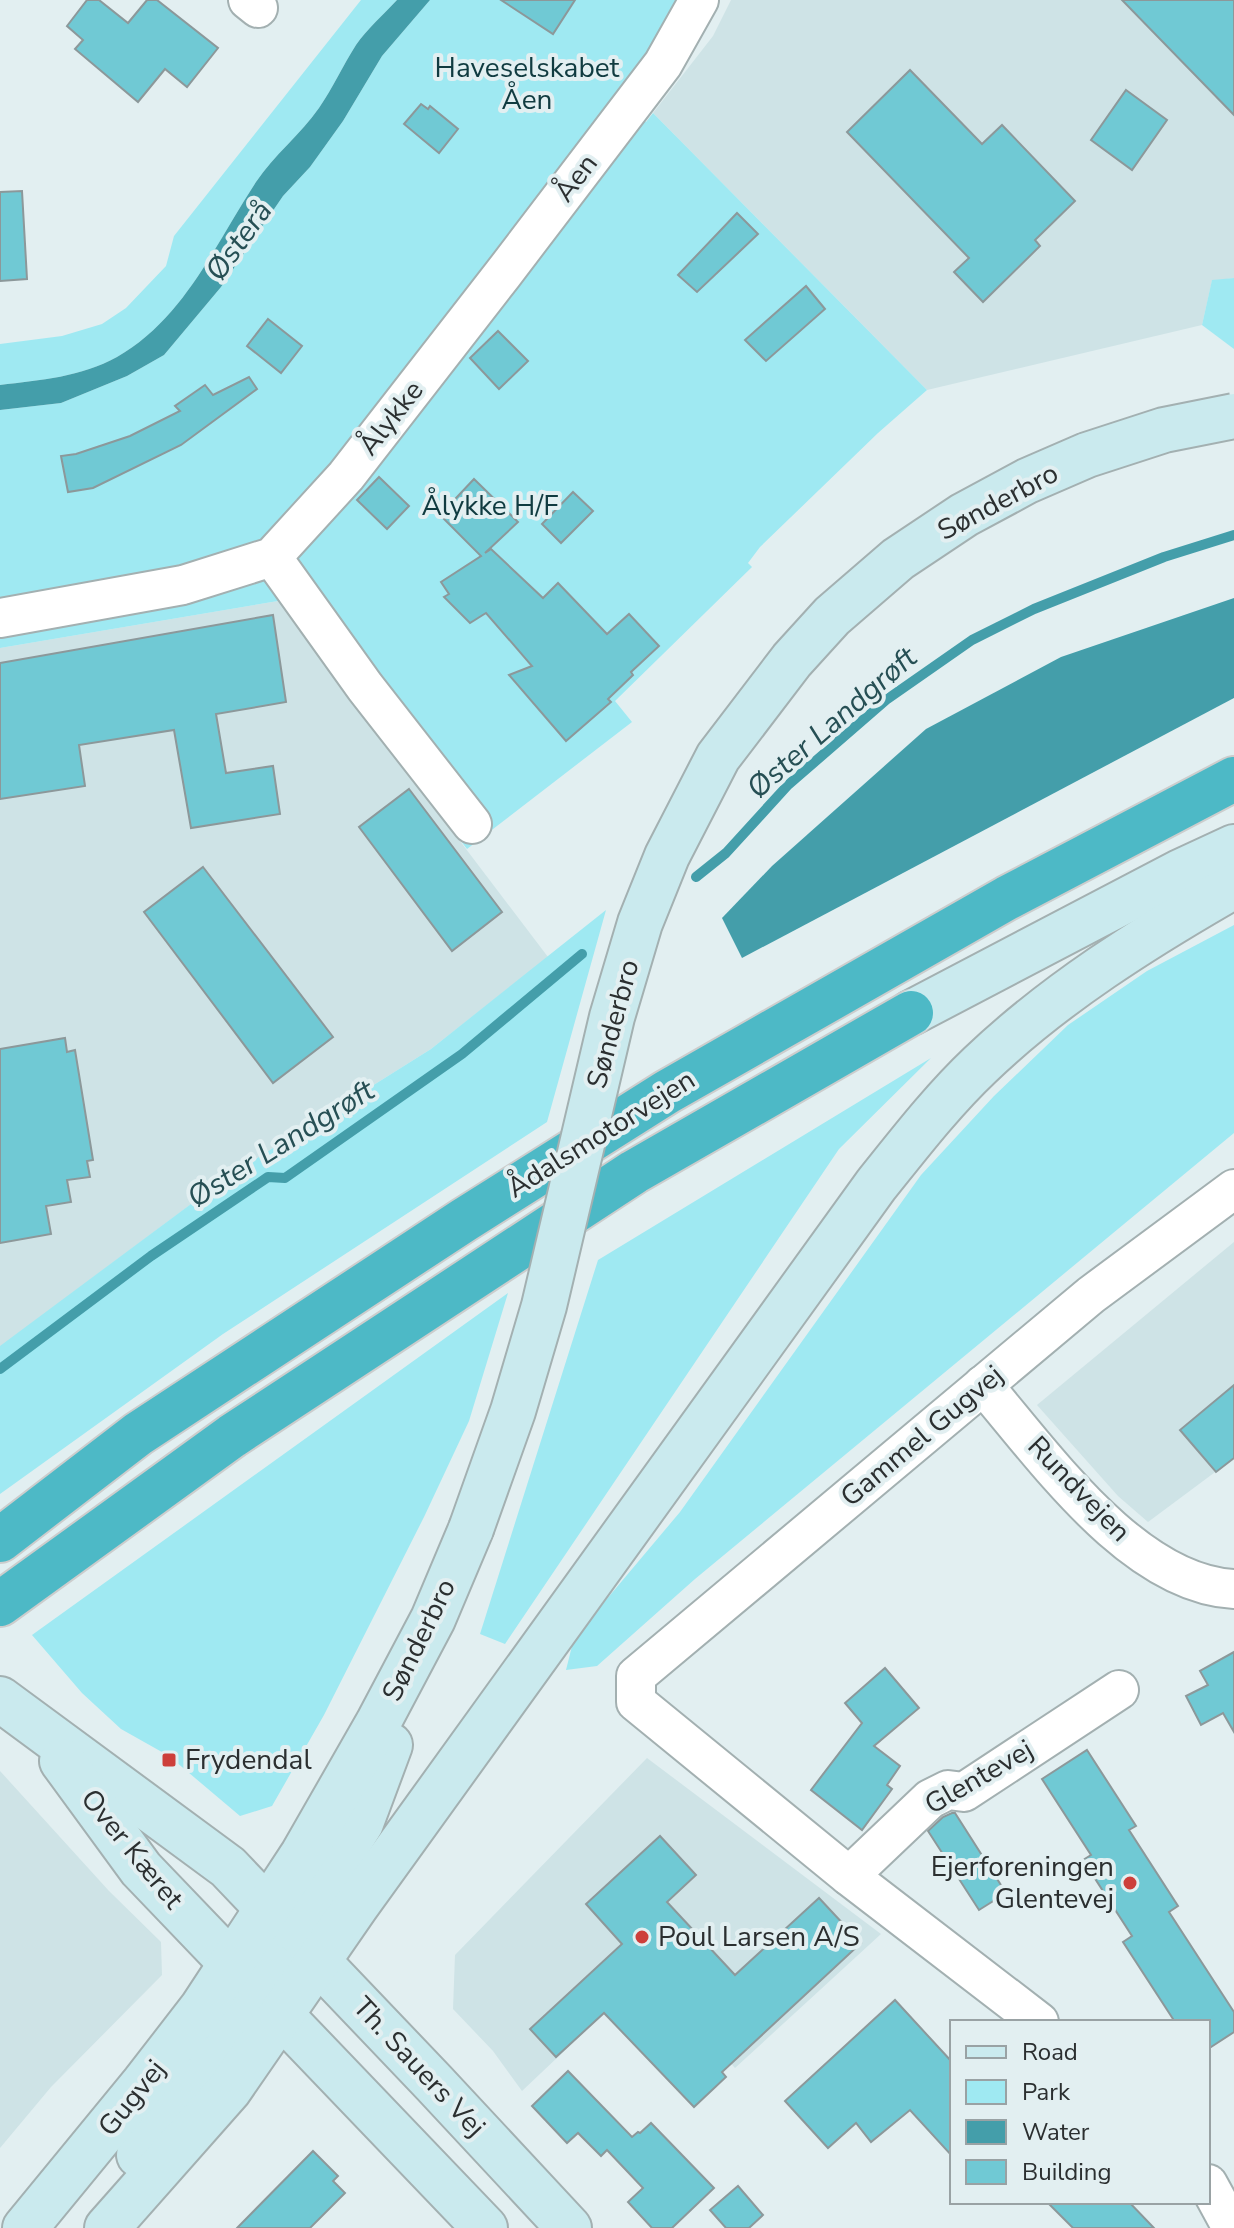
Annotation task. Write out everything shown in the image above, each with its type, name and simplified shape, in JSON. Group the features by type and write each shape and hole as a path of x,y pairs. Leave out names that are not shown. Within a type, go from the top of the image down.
{"highway":[{"name":"Ådalsmotorvejen","path":"0,1540 138,1434 464,1220 667,1092 1007,898 1234,779"},
{"path":"0,1604 232,1436 634,1172 911,1013"}],"street":[{"name":"Åen","path":"503,274 663,64 699,0"},
{"name":"Ålykke","path":"272,557 346,476 503,274"},
{"name":"Sønderbro","path":"257,1990 292,1934 309,1844 433,1619 470,1531 513,1411 544,1306 612,1017 640,923 667,856 718,757 772,685 832,616 898,559 964,515 1027,481 1087,455 1164,430 1234,416"},
{"path":"0,618 183,585 272,557 365,687 472,824"},
{"path":"911,1013 1180,872 1234,847"},
{"name":"Sønderbro","path":"257,1990 292,1934 925,1124 979,1065 1030,1021 1093,975 1234,886"},
{"name":"Gammel Gugvej","path":"849,1876 636,1702 636,1676 1091,1295 1234,1189"},
{"name":"Rundvejen","path":"983,1385 1080,1499 1127,1540 1161,1567 1194,1582 1234,1589"},
{"name":"Glentevej","path":"849,1876 930,1799 948,1790 964,1792 1119,1690"},
{"name":"Over Kæret","path":"24,1718 228,1867 292,1934"},
{"name":"Over Kæret","path":"24,1718 141,1869 257,1990"},
{"path":"849,1876 1036,2020"},
{"name":"Th. Sauers Vej","path":"292,1934 569,2228"},
{"path":"87,2228 257,1990"},
{"path":"107,2228 229,2090 257,1990"},
{"path":"257,1990 485,2228"},
{"name":"Gugvej","path":"25,2228 202,2008 257,1990"},
{"path":"1210,2188 1232,2228"}],"shaded area":[{"path":"731,0 1234,0 1234,278 1212,281 1202,325 927,390 653,113 713,36"},
{"path":"278,601 548,957 431,1049 230,1175 0,1347 0,648"},
{"path":"1234,1242 1234,1458 1148,1522 1118,1496 1037,1405"},
{"path":"647,1758 881,1934 735,2068 649,1974 522,2091 493,2051 453,2009 455,1955"},
{"path":"0,1771 109,1891 161,1942 162,1975 51,2087 0,2148"}],"green space":[{"path":"361,0 397,0 356,45 319,108 263,172 197,278 162,322 141,341 103,364 60,377 0,385 0,344 62,336 102,324 126,308 166,266 174,236"},
{"name":"Ålykke H/F","path":"430,0 680,0 598,121 488,263 639,116 646,122 653,113 927,390 760,547 748,563 752,567 615,701 632,722 467,849 278,601 0,648 0,410 61,403 127,376 164,355 221,287 283,196 310,167 343,121 382,56"},
{"path":"1234,278 1234,349 1202,325 1212,280"},
{"path":"606,910 547,1122 223,1334 0,1494 0,1346 230,1175 431,1049"},
{"path":"1234,925 1234,1133 695,1579 597,1666 566,1670 574,1638 680,1512 921,1175 994,1096 1068,1025 1147,971"},
{"path":"931,1058 839,1149 505,1644 480,1634 598,1260"},
{"path":"508,1293 469,1421 324,1715 272,1806 240,1816 169,1756 121,1729 82,1693 32,1635"}],"water":[{"name":"Østerå","path":"397,0 430,0 382,56 343,121 310,167 283,196 221,287 164,355 127,376 61,403 0,410 0,385 60,377 103,364 141,341 162,322 197,278 263,172 319,108 356,45"},
{"path":"1234,598 1234,698 742,958 722,918 772,866 926,729 1061,657"}],"building":[{"path":"87,0 99,0 128,23 147,0 157,0 218,48 187,87 165,69 138,102 75,49 83,40 67,26"},
{"path":"501,0 575,0 553,34"},
{"path":"1122,0 1234,0 1234,115"},
{"path":"910,70 982,144 1002,125 1075,201 1035,240 1040,246 983,302 954,272 969,258 847,132"},
{"path":"1126,90 1167,120 1132,170 1091,140"},
{"path":"421,104 428,109 430,106 458,129 439,153 404,124"},
{"path":"22,191 27,279 0,281 0,192"},
{"path":"737,213 758,234 697,292 678,275"},
{"path":"806,286 825,309 766,361 745,340"},
{"path":"268,319 302,346 281,373 247,346"},
{"path":"498,331 528,361 499,389 470,358"},
{"path":"249,377 257,389 181,445 93,488 68,492 61,456 130,436 180,411 175,406 205,385 213,395"},
{"path":"379,477 409,506 387,529 357,500"},
{"path":"474,479 518,522 485,553 491,549 543,598 558,583 607,634 629,614 659,646 631,672 633,675 608,699 611,702 566,741 509,675 532,666 486,613 470,623 444,597 449,594 441,582 481,556 440,515"},
{"path":"573,492 593,511 561,543 542,524"},
{"path":"273,615 286,702 216,714 226,773 273,766 280,814 191,828 174,730 79,745 85,786 0,799 0,663"},
{"path":"409,789 502,912 452,951 359,827"},
{"path":"203,867 333,1037 273,1083 144,912"},
{"path":"65,1038 67,1052 75,1050 93,1160 87,1161 90,1177 67,1180 71,1202 46,1206 51,1234 0,1243 0,1049"},
{"path":"1234,1385 1234,1458 1216,1472 1180,1430"},
{"path":"1234,1652 1234,1732 1223,1713 1201,1725 1186,1696 1208,1685 1200,1671"},
{"path":"885,1668 919,1708 874,1746 900,1766 887,1785 892,1789 862,1830 811,1790 862,1723 845,1703"},
{"name":"Ejerforeningen Glentevej","path":"1087,1750 1136,1826 1129,1830 1178,1906 1169,1912 1234,2012 1234,2032 1210,2048 1210,2020 1174,2020 1123,1942 1132,1936 1083,1860 1091,1855 1042,1779"},
{"path":"955,1813 1006,1893 979,1910 928,1831"},
{"path":"660,1836 696,1875 667,1902 735,1975 819,1898 861,1943 722,2072 726,2077 694,2107 604,2013 556,2057 530,2029 622,1944 586,1904"},
{"path":"895,2000 950,2060 950,2154 910,2110 871,2142 856,2123 828,2148 785,2101"},
{"path":"568,2071 632,2137 651,2123 714,2188 672,2228 652,2228 628,2202 643,2188 607,2150 601,2156 578,2133 567,2143 532,2106"},
{"path":"313,2151 338,2176 333,2181 345,2193 310,2228 237,2228"},
{"path":"738,2186 763,2215 749,2228 726,2228 710,2210"},
{"path":"1049,2204 1131,2204 1154,2228 1073,2228"}],"waterway":[{"name":"Øster Landgrøft","path":"696,877 726,853 788,785 886,700 972,640 1034,609 1164,557 1234,535"},
{"name":"Øster Landgrøft","path":"0,1369 151,1256 268,1177 285,1178 462,1054 582,954"}],"place":[{"name":"Frydendal","path":"169,1760"},
{"name":"Ejerforeningen Glentevej","path":"1130,1883"},
{"name":"Poul Larsen A/S","path":"642,1937"}],"park label":[{"name":"Haveselskabet Åen","path":"527,84"}]}
